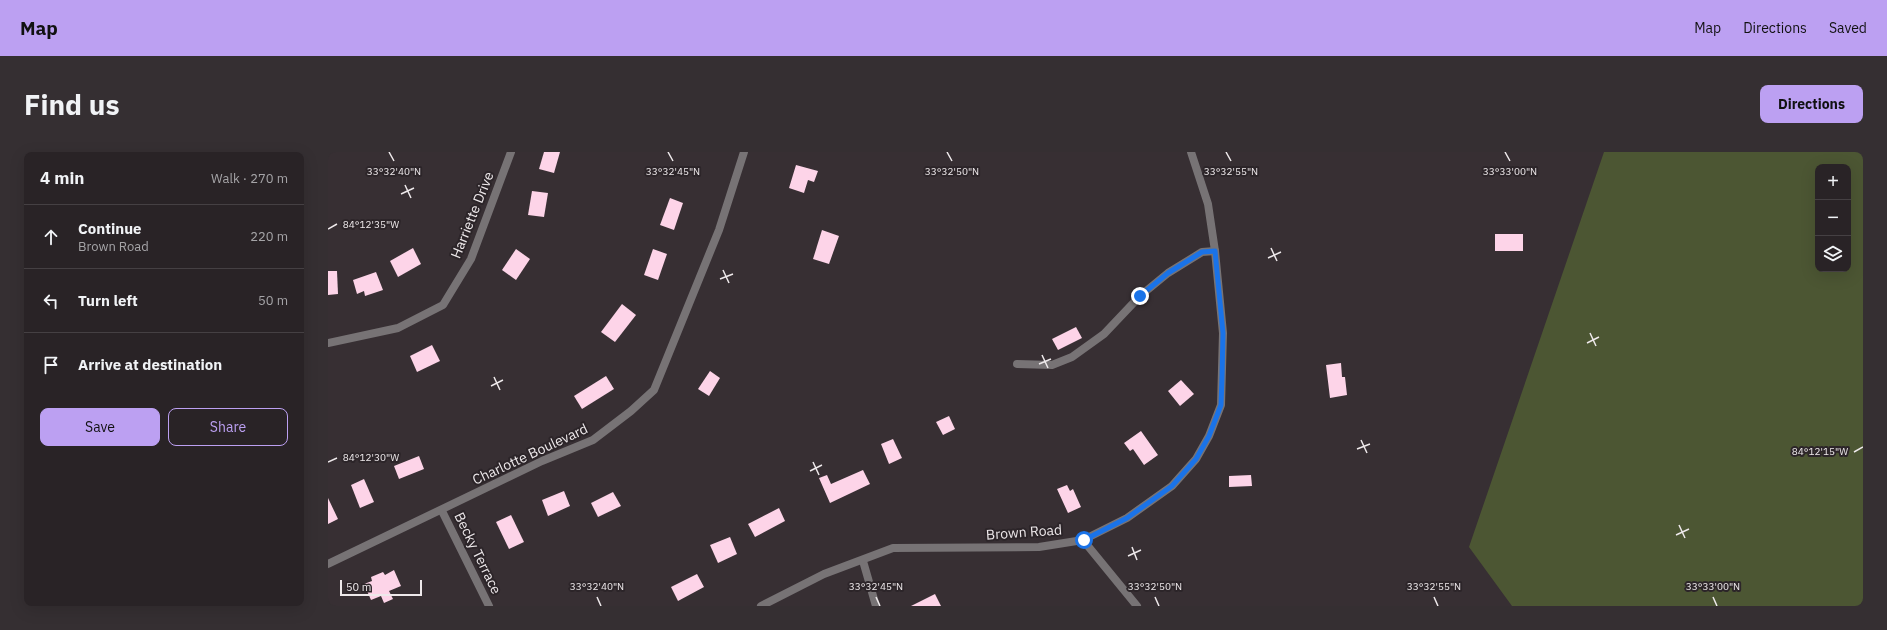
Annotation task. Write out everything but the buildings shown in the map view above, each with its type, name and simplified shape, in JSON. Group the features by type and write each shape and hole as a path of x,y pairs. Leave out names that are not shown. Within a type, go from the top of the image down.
{"street":[{"name":"Harriette Drive","path":"328,343 398,328 443,305 471,259 511,152"},
{"name":"Charlotte Boulevard","path":"328,564 542,462 594,440 631,411 654,390 719,230 744,152"},
{"name":"Brown Road","path":"761,606 824,574 863,561 892,548 1039,547 1084,540 1127,518 1172,486 1196,459 1209,436 1221,405 1223,333 1215,251 1208,204 1191,152"},
{"path":"1017,364 1052,364 1072,357 1104,334 1140,296 1168,273 1202,252 1215,251"},
{"name":"Becky Terrace","path":"442,510 489,606"},
{"path":"1084,540 1137,606"},
{"path":"863,561 876,606"}],"green space":[{"path":"1604,152 1863,152 1863,606 1512,606 1469,547"}],"route":[{"path":"1084,540 1127,518 1172,486 1196,459 1209,436 1221,405 1223,333 1215,251 1202,252 1168,273 1140,296"}]}
